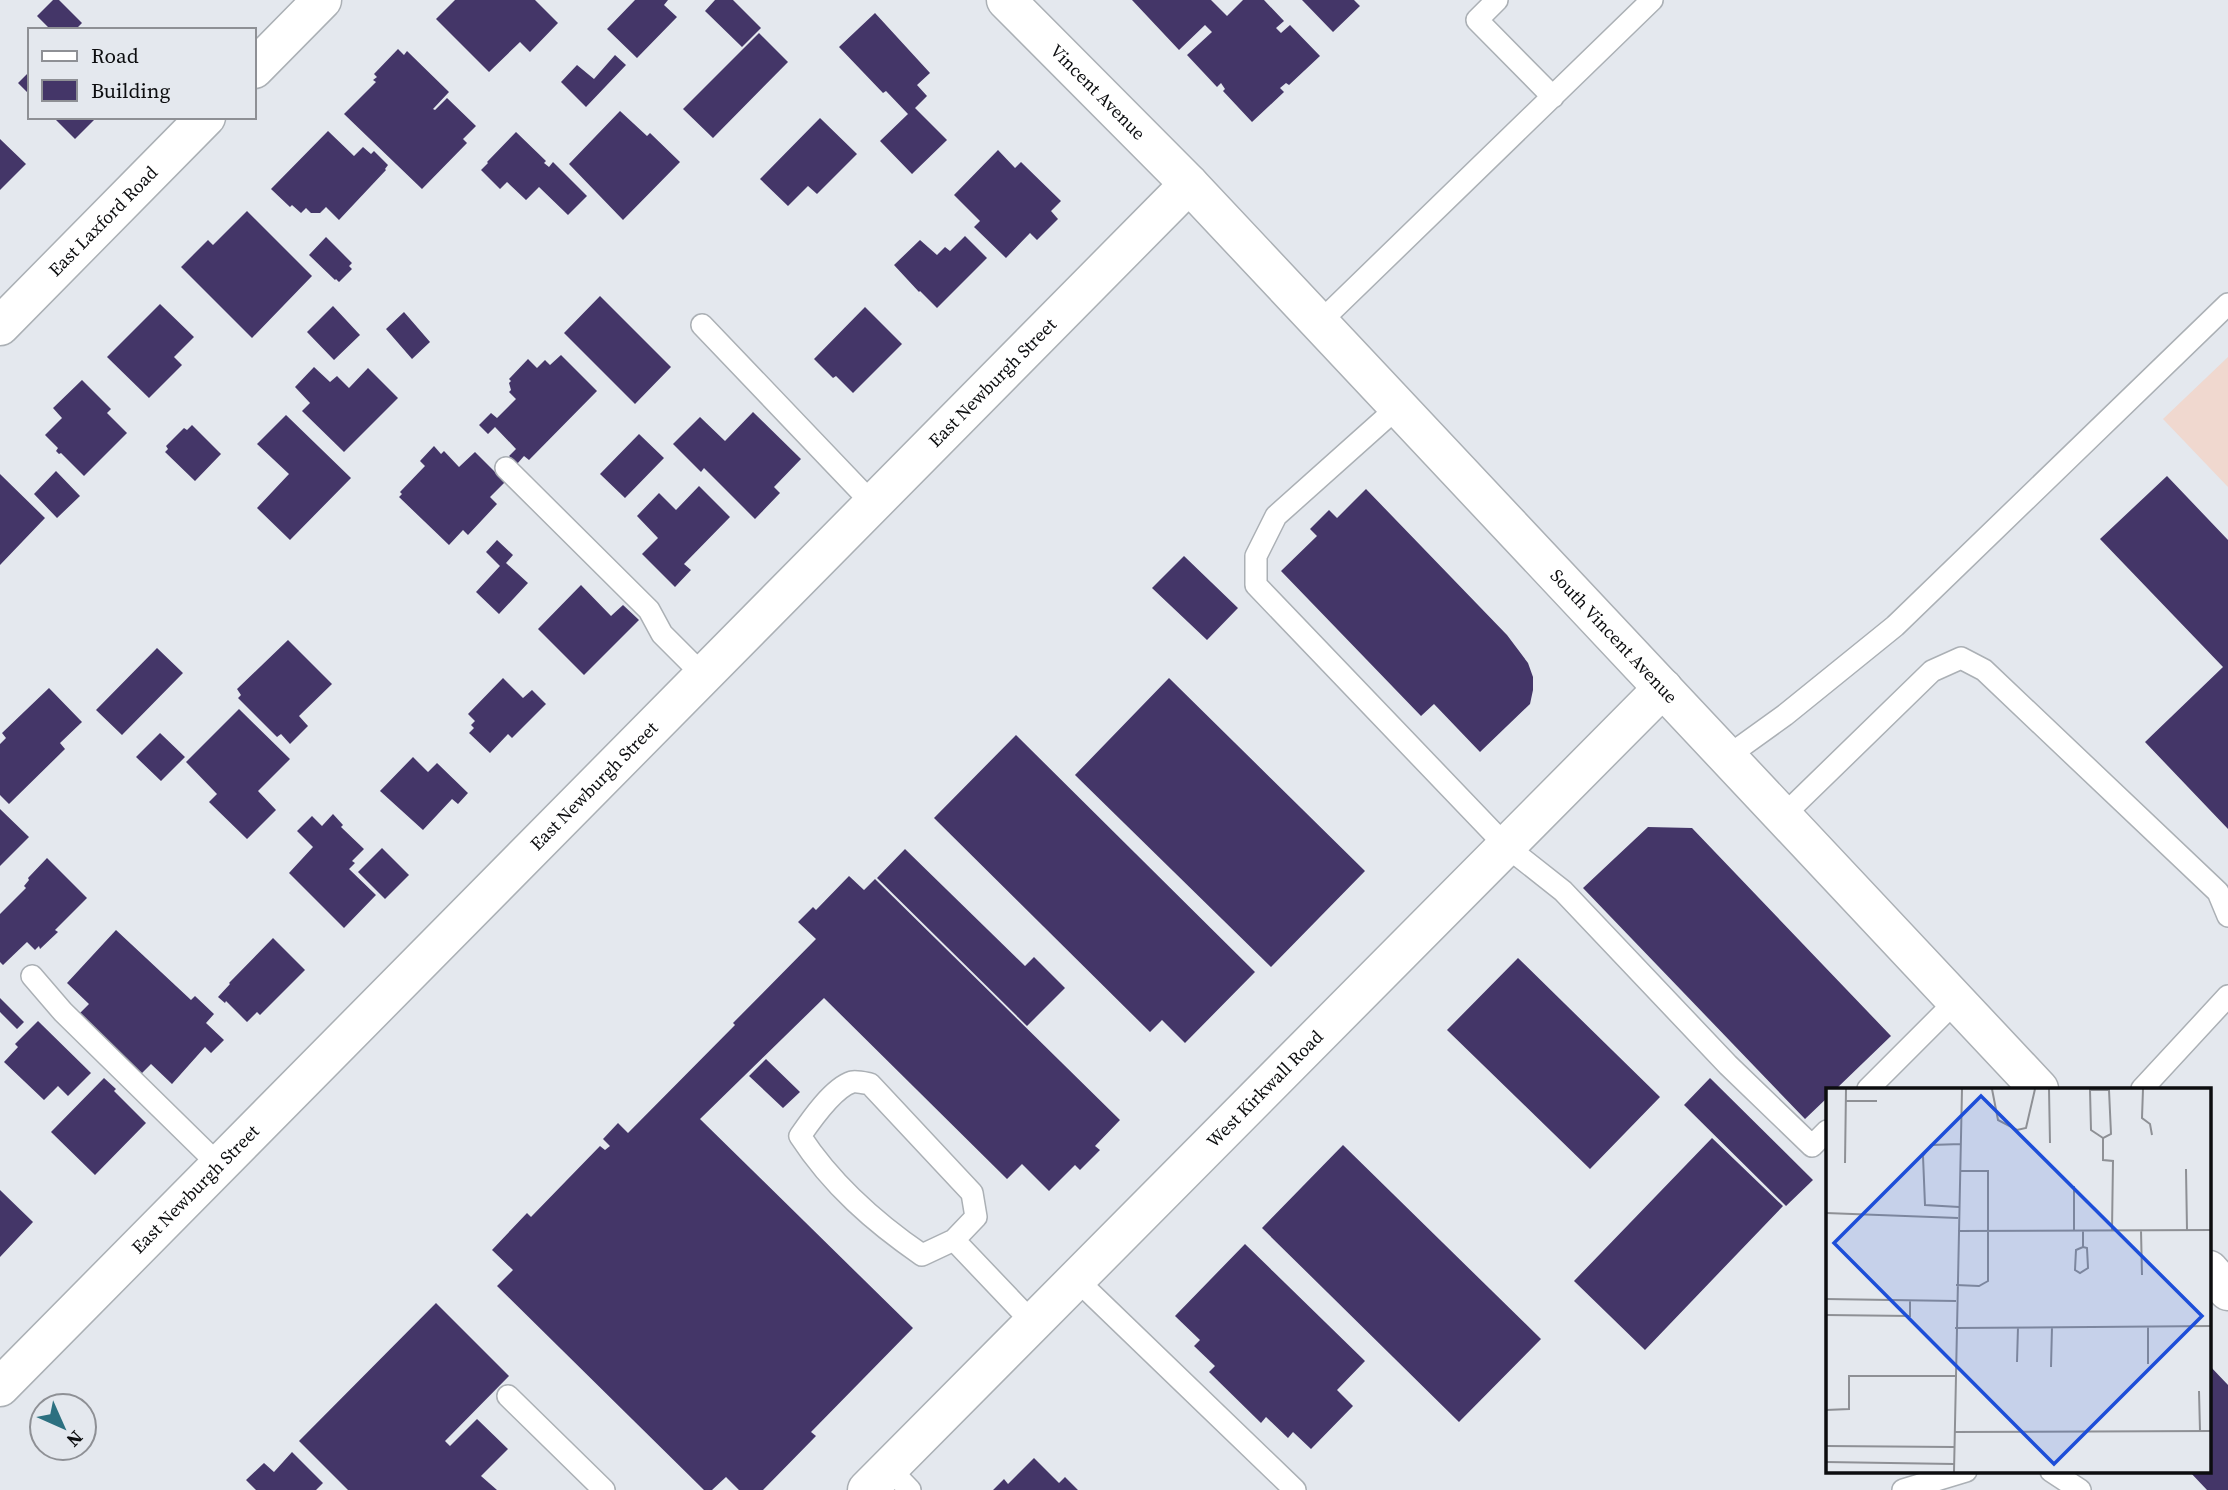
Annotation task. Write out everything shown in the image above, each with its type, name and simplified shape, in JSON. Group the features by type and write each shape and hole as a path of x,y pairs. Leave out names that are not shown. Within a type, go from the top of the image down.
{"street":[{"path":"256,67 322,0"},
{"name":"Vincent Avenue","path":"1006,0 1189,184"},
{"name":"East Laxford Road","path":"0,326 204,119"},
{"name":"South Vincent Avenue","path":"1189,184 2038,1088"},
{"name":"East Newburgh Street","path":"0,1387 1189,184"},
{"name":"West Kirkwall Road","path":"889,1483 1033,1323 1663,688"},
{"path":"2210,1271 2228,1291"}],"lane":[{"path":"1497,0 1477,20 1553,97"},
{"path":"1319,323 1652,0"},
{"path":"1728,756 1785,715 1895,626 2228,304"},
{"path":"702,325 873,504"},
{"path":"1398,407 1276,516 1256,556 1256,585 1506,846 1568,896 1728,1065 1812,1146 1826,1131"},
{"path":"506,468 649,610 662,634 702,675"},
{"path":"1783,816 1932,671 1961,658 1984,670 2218,892 2228,916"},
{"path":"32,976 63,1012 219,1165"},
{"path":"2143,1088 2228,996"},
{"path":"1869,1088 1956,1001"},
{"path":"853,1082 870,1084 972,1193 976,1217 954,1240 922,1255 886,1230 837,1185 815,1159 800,1136 818,1110 835,1094 853,1082"},
{"path":"954,1240 1033,1323"},
{"path":"1076,1279 1295,1490"},
{"path":"508,1396 604,1490"},
{"path":"1903,1490 1963,1472"},
{"path":"2053,1472 2080,1490"}],"shaded area":[{"path":"2228,357 2228,487 2163,419"}],"building":[{"path":"53,0 59,0 82,23 77,28 49,28 37,16"},
{"path":"455,0 535,0 558,23 530,52 520,42 489,72 436,19"},
{"path":"635,0 668,0 664,5 677,17 637,58 607,29"},
{"path":"715,0 733,0 761,28 742,47 705,11"},
{"path":"1132,0 1211,0 1227,16 1243,0 1264,0 1284,21 1276,28 1281,33 1290,25 1320,56 1289,85 1286,83 1280,88 1284,92 1252,122 1223,91 1225,89 1221,83 1217,87 1187,55 1212,32 1205,25 1179,50"},
{"path":"1302,0 1354,0 1360,6 1333,32"},
{"path":"875,13 930,73 917,85 927,96 915,108 947,140 912,174 880,141 908,114 886,91 883,93 839,47"},
{"path":"759,33 788,62 713,138 683,109"},
{"path":"398,49 404,55 407,51 449,92 433,109 447,98 476,126 463,139 467,143 422,189 344,114 376,82 373,80 377,77 374,74"},
{"path":"615,55 626,65 586,107 561,82 577,65 594,79"},
{"path":"28,73 28,93 18,83"},
{"path":"620,111 647,136 650,133 680,162 623,220 569,164"},
{"path":"820,118 857,154 817,194 808,186 788,206 760,179"},
{"path":"55,119 95,119 75,139"},
{"path":"328,131 354,156 363,147 371,154 374,151 388,165 339,220 326,207 320,213 311,213 306,208 301,213 292,205 290,207 271,189"},
{"path":"516,132 546,161 544,163 549,167 553,162 587,196 568,215 539,187 526,200 507,182 500,189 481,170"},
{"path":"0,139 26,164 0,190"},
{"path":"998,150 1015,168 1021,162 1061,201 1051,211 1058,219 1037,240 1030,233 1006,258 974,227 980,221 954,195"},
{"path":"247,211 312,276 252,338 181,267 208,240 213,245"},
{"path":"965,236 987,258 937,308 894,265 920,240 937,255 945,247 950,251"},
{"path":"326,237 352,263 349,266 352,269 339,282 309,255"},
{"path":"600,296 671,367 635,404 564,333"},
{"path":"160,304 194,337 174,357 182,365 149,398 107,357"},
{"path":"333,306 360,335 334,360 307,332"},
{"path":"865,307 902,344 853,393 814,359"},
{"path":"404,312 430,342 412,359 386,329"},
{"path":"561,355 597,391 529,460 524,456 517,464 509,456 516,449 495,427 488,434 479,425 491,413 497,418 516,399 509,392 509,379 528,359 537,368 545,360 550,365"},
{"path":"314,367 330,382 337,376 349,388 368,368 398,398 344,452 302,411 310,403 295,387"},
{"path":"82,380 111,409 107,413 127,433 84,476 56,451 58,448 45,435 62,418 53,408"},
{"path":"753,412 801,459 774,487 780,493 755,519 704,468 701,472 673,444 700,417 725,441"},
{"path":"286,415 351,478 290,540 257,508 289,474 257,444"},
{"path":"192,425 221,454 195,481 165,452 168,449 166,446 184,428 187,430"},
{"path":"639,434 664,458 625,498 600,474"},
{"path":"434,446 441,454 444,451 459,467 475,452 505,482 490,497 497,504 468,535 463,530 449,545 399,497 402,494 400,492 425,466 420,461"},
{"path":"56,471 80,496 57,518 34,494"},
{"path":"0,474 45,518 0,565"},
{"path":"2167,476 2228,540 2228,829 2145,742 2223,667 2100,539"},
{"path":"699,486 730,517 684,564 691,570 675,587 642,554 658,538 637,516 659,493 676,510"},
{"path":"1366,489 1507,635 1528,663 1533,677 1530,704 1480,752 1434,704 1421,716 1281,571 1317,536 1310,529 1329,510 1337,518"},
{"path":"497,540 513,555 506,563 528,583 499,614 476,592 500,566 486,552"},
{"path":"1184,556 1238,608 1207,640 1152,588"},
{"path":"581,585 611,616 623,605 639,620 584,675 538,629"},
{"path":"288,640 332,684 299,716 308,726 290,744 281,734 277,737 238,698 241,695 237,689"},
{"path":"157,648 183,673 122,735 96,710"},
{"path":"503,678 523,698 532,690 546,704 512,738 508,734 490,753 469,733 474,728 471,725 475,721 468,714"},
{"path":"1169,678 1365,871 1271,967 1075,775"},
{"path":"49,688 82,722 60,743 65,749 9,804 0,795 0,744 6,738 2,733"},
{"path":"239,709 290,759 258,791 276,810 247,839 209,802 217,794 186,762"},
{"path":"160,733 185,757 161,781 136,757"},
{"path":"1016,735 1255,972 1185,1043 1162,1020 1150,1032 934,818"},
{"path":"413,757 428,772 437,763 468,793 458,804 452,799 423,830 380,791"},
{"path":"0,809 29,837 0,866"},
{"path":"333,814 343,825 341,827 364,849 352,861 355,863 349,869 376,895 344,928 289,873 313,847 297,831 312,816 322,826"},
{"path":"1648,827 1692,828 1891,1036 1837,1088 1826,1088 1826,1099 1805,1119 1583,888"},
{"path":"382,848 409,875 385,899 358,872"},
{"path":"905,849 1025,966 1034,957 1065,988 1027,1026 877,878"},
{"path":"47,858 87,898 40,949 39,946 35,950 27,942 3,965 0,962 0,914 26,888 24,886 28,878"},
{"path":"849,876 864,890 875,879 1120,1120 1095,1146 1100,1150 1080,1170 1075,1165 1049,1191 1022,1164 1007,1179 824,998 700,1119 913,1328 811,1432 816,1436 763,1490 739,1490 726,1477 712,1490 704,1490 497,1286 513,1270 492,1250 527,1213 531,1217 600,1146 605,1150 610,1146 603,1139 618,1123 628,1133 735,1025 733,1023 816,939 798,922 813,907 816,910"},
{"path":"116,930 191,1000 195,996 214,1014 206,1023 224,1040 211,1053 205,1047 172,1084 151,1064 139,1076 76,1017 89,1004 67,983"},
{"path":"273,938 305,970 260,1015 257,1012 247,1022 226,1001 225,1003 218,997"},
{"path":"1518,958 1660,1097 1590,1169 1447,1030"},
{"path":"0,998 24,1022 17,1029 0,1012"},
{"path":"38,1021 91,1073 68,1096 58,1086 44,1100 4,1062 18,1047 15,1044"},
{"path":"766,1059 800,1092 783,1108 749,1076"},
{"path":"104,1078 146,1123 95,1175 51,1132"},
{"path":"1710,1078 1813,1180 1786,1206 1684,1105"},
{"path":"1712,1138 1783,1206 1645,1350 1574,1281"},
{"path":"1343,1145 1541,1339 1459,1422 1262,1228"},
{"path":"0,1190 33,1222 0,1257"},
{"path":"1245,1244 1365,1361 1337,1390 1353,1406 1311,1449 1293,1432 1288,1438 1266,1417 1261,1423 1209,1372 1215,1366 1194,1346 1200,1340 1175,1316"},
{"path":"436,1303 509,1376 445,1441 450,1446 477,1419 508,1449 481,1476 497,1490 348,1490 299,1441"},
{"path":"2210,1366 2228,1385 2228,1490 2207,1490 2190,1472 2210,1472"},
{"path":"292,1452 323,1483 316,1490 256,1490 246,1480 264,1463 274,1472"},
{"path":"1034,1458 1059,1483 1065,1477 1078,1490 993,1490 1004,1479 1008,1484"}]}
